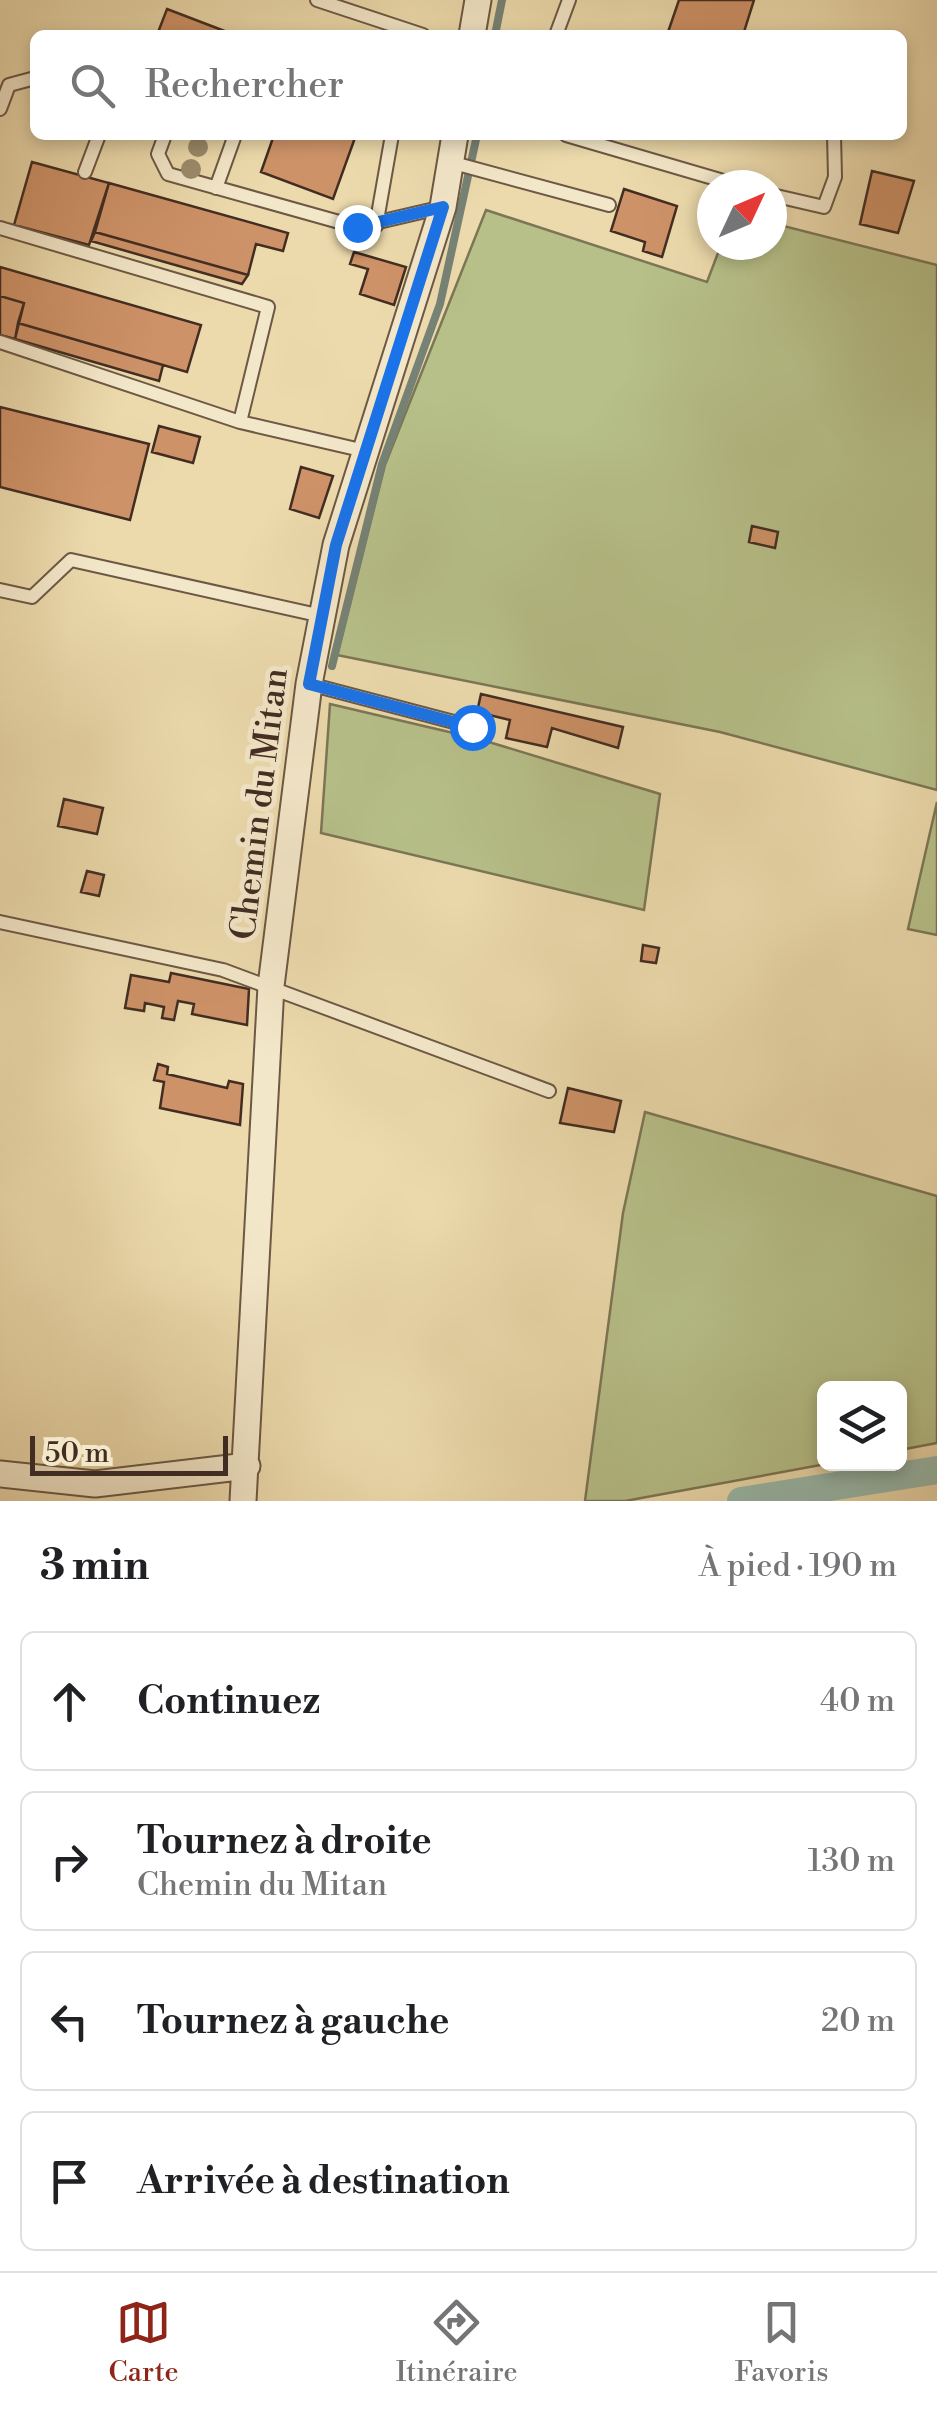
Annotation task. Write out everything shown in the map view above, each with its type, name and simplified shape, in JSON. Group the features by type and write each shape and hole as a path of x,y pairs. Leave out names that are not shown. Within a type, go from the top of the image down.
{"street":[{"path":"473,30 478,0"},
{"name":"Chemin du Mitan","path":"243,1501 271,986 309,684 336,545 443,207 454,140"},
{"path":"0,1474 95,1484 247,1466"}],"lane":[{"path":"317,0 408,30"},
{"path":"558,30 569,0"},
{"path":"0,109 10,85 30,79"},
{"path":"85,172 96,140"},
{"path":"163,140 158,154 168,174 357,227 376,226 443,207"},
{"path":"216,188 233,140"},
{"path":"376,226 391,140"},
{"path":"583,140 697,173"},
{"path":"787,198 824,206 835,177 834,140"},
{"path":"450,162 609,205"},
{"path":"0,228 268,307 240,422"},
{"path":"0,342 240,422 365,451"},
{"path":"0,590 32,598 71,560 322,616"},
{"path":"309,684 472,727"},
{"path":"0,922 223,970 549,1091"}],"green space":[{"path":"486,210 707,282 715,260 787,260 787,227 937,265 937,790 720,732 337,655 385,465"},
{"path":"330,704 479,739 660,794 644,910 321,833"},
{"path":"937,802 937,935 908,929"},
{"path":"645,1112 937,1196 937,1443 907,1449 907,1381 817,1381 817,1466 625,1501 585,1501 623,1213"}],"building":[{"path":"679,0 754,0 745,30 669,30"},
{"path":"167,9 222,30 159,30"},
{"path":"272,140 354,140 333,199 261,172"},
{"path":"32,162 109,183 89,245 14,225"},
{"path":"872,171 914,181 898,233 860,224"},
{"path":"109,183 288,233 283,251 256,244 248,275 95,232"},
{"path":"624,189 677,206 662,257 643,251 645,242 611,231"},
{"path":"95,232 248,275 242,284 91,241"},
{"path":"354,252 406,267 394,305 360,294 368,269 350,264"},
{"path":"0,267 201,325 187,372 18,323 24,303 0,296"},
{"path":"0,296 24,303 15,339 0,335"},
{"path":"18,323 163,365 159,381 15,339"},
{"path":"0,407 149,444 130,520 0,487"},
{"path":"159,426 200,437 193,463 152,452"},
{"path":"301,467 333,476 319,518 290,509"},
{"path":"752,526 778,532 775,548 749,542"},
{"path":"481,694 623,727 618,748 552,728 547,747 506,738 510,720 477,712"},
{"path":"64,799 103,808 97,834 58,826"},
{"path":"87,871 104,875 99,896 81,892"},
{"path":"643,945 659,948 656,963 641,961"},
{"path":"171,973 249,989 247,1025 192,1014 194,1004 178,1001 174,1020 162,1018 164,1007 145,1003 144,1011 125,1008 131,975 169,982"},
{"path":"158,1064 168,1067 167,1074 227,1088 229,1081 243,1084 240,1125 160,1108 164,1082 154,1080"},
{"path":"568,1088 621,1101 614,1132 560,1123"}],"waterway":[{"path":"496,30 502,0"},
{"path":"332,666 382,464 440,304 476,140"},
{"path":"741,1501 937,1470"}],"route":[{"path":"357,227 376,226 443,207 336,545 309,684 472,727"}]}
